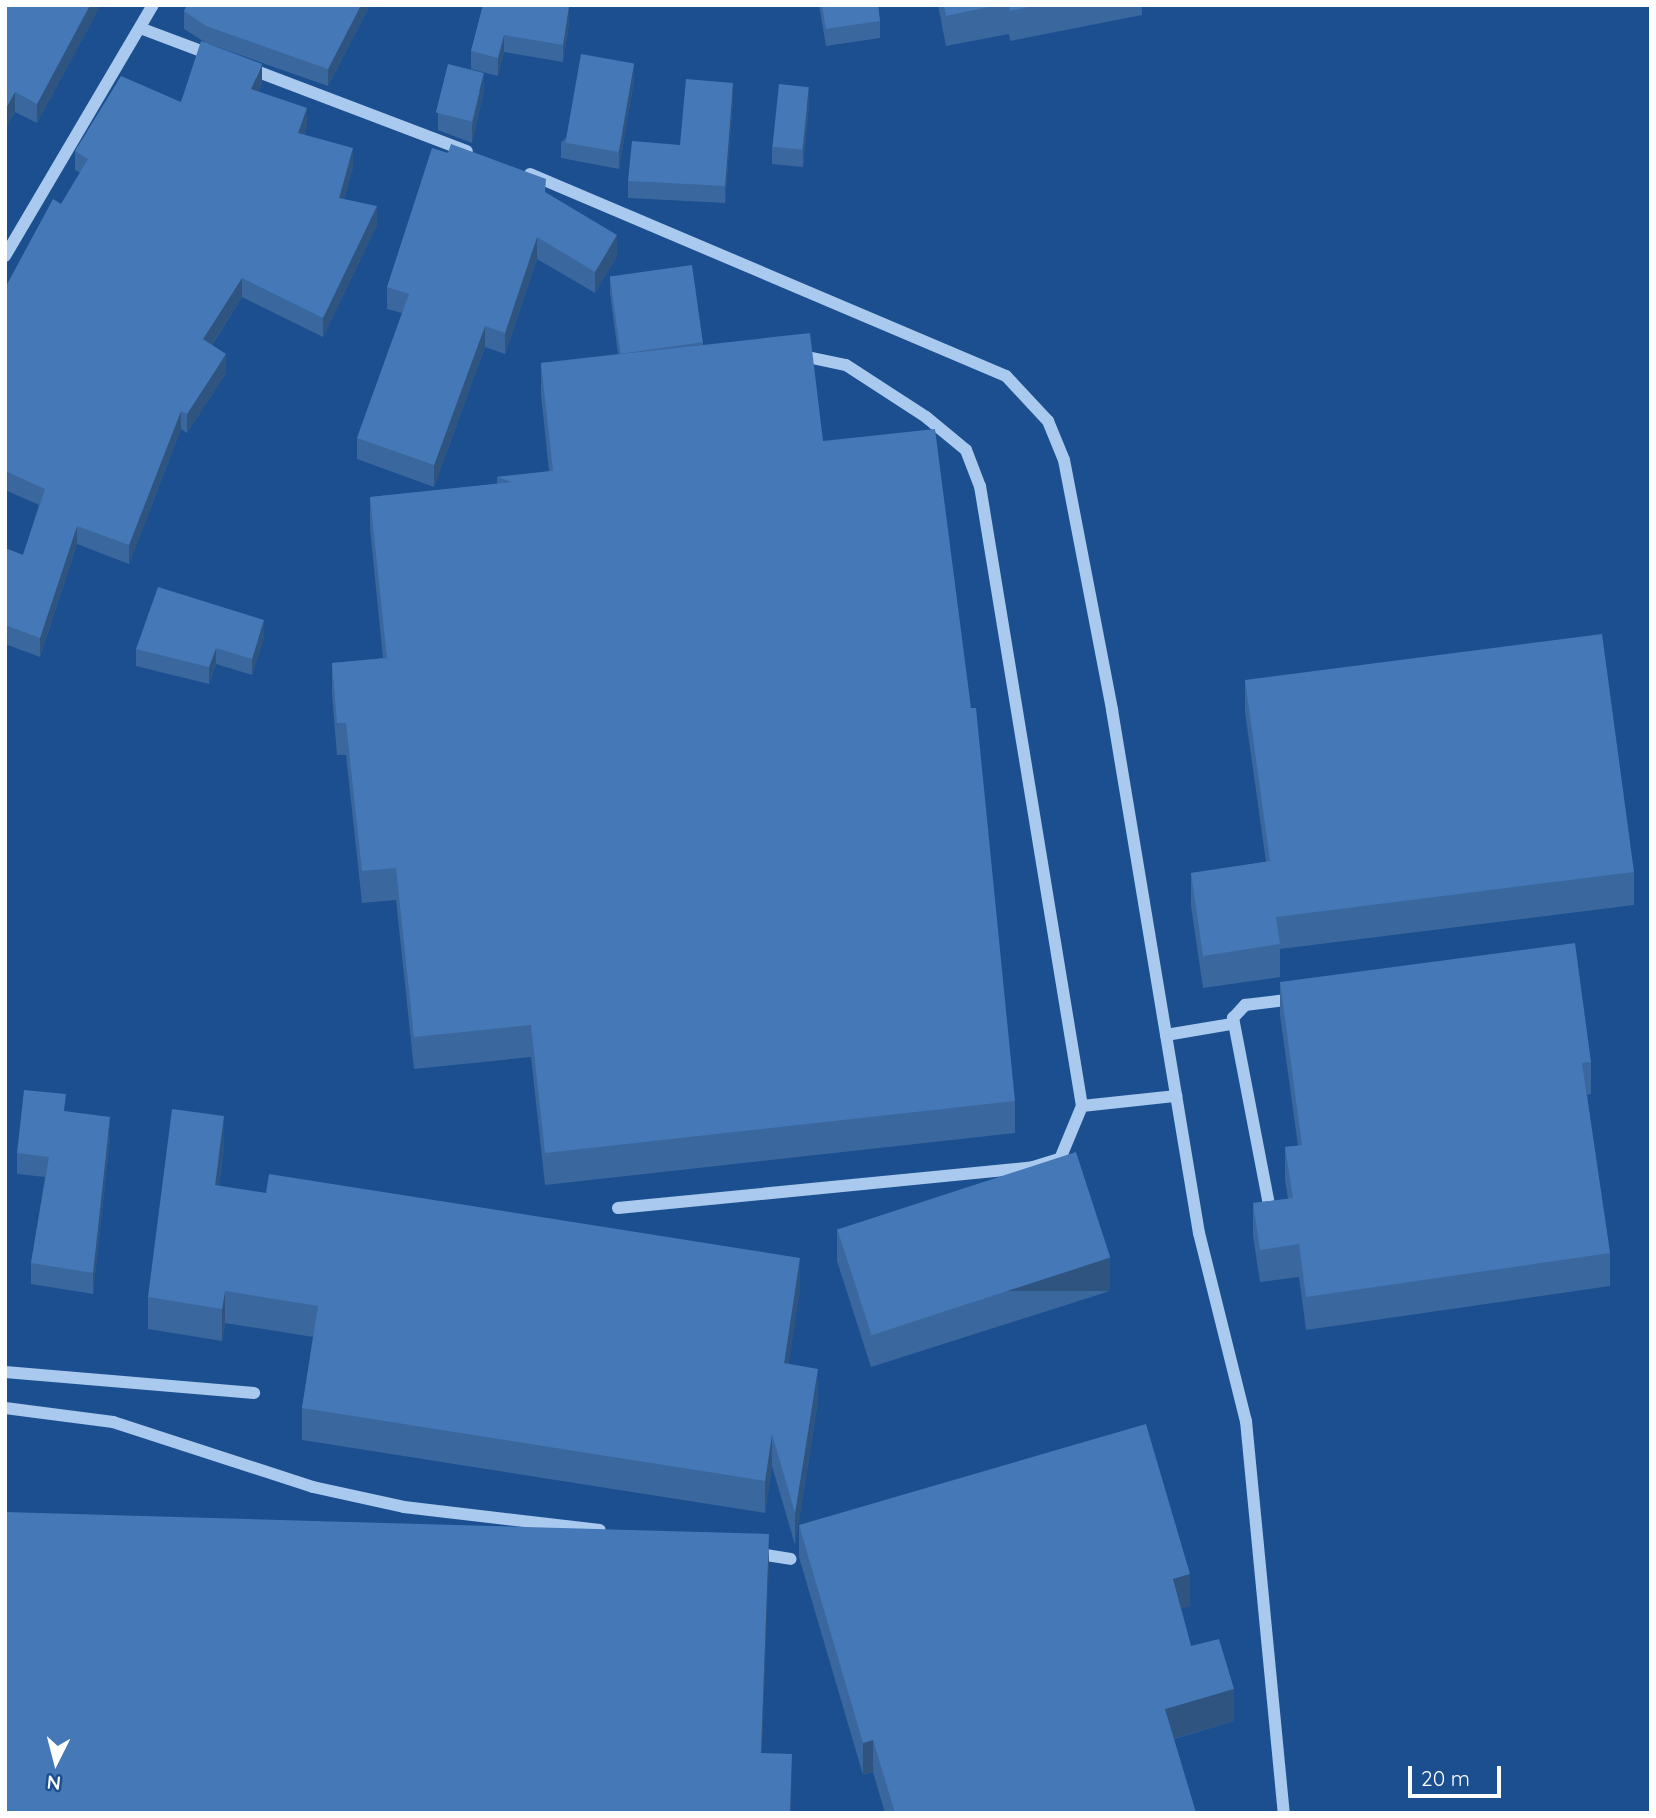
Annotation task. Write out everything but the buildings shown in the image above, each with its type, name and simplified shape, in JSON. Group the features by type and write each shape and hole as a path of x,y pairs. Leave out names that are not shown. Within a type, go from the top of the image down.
{"street":[{"path":"5,256 153,5"},
{"path":"140,28 485,157"},
{"path":"510,167 1006,376 1048,421 1064,460 1199,1233 1246,1421 1284,1813"},
{"path":"618,1208 1032,1167 1060,1159 1082,1106 980,486 966,450 846,365 806,354 779,358"},
{"path":"1271,1216 1232,1024 1239,1007 1311,996"},
{"path":"1166,1035 1232,1024"},
{"path":"1082,1106 1176,1096"},
{"path":"5,1372 254,1393"},
{"path":"5,1408 113,1422 313,1487 404,1507 618,1533"},
{"path":"738,1551 791,1559"}]}
